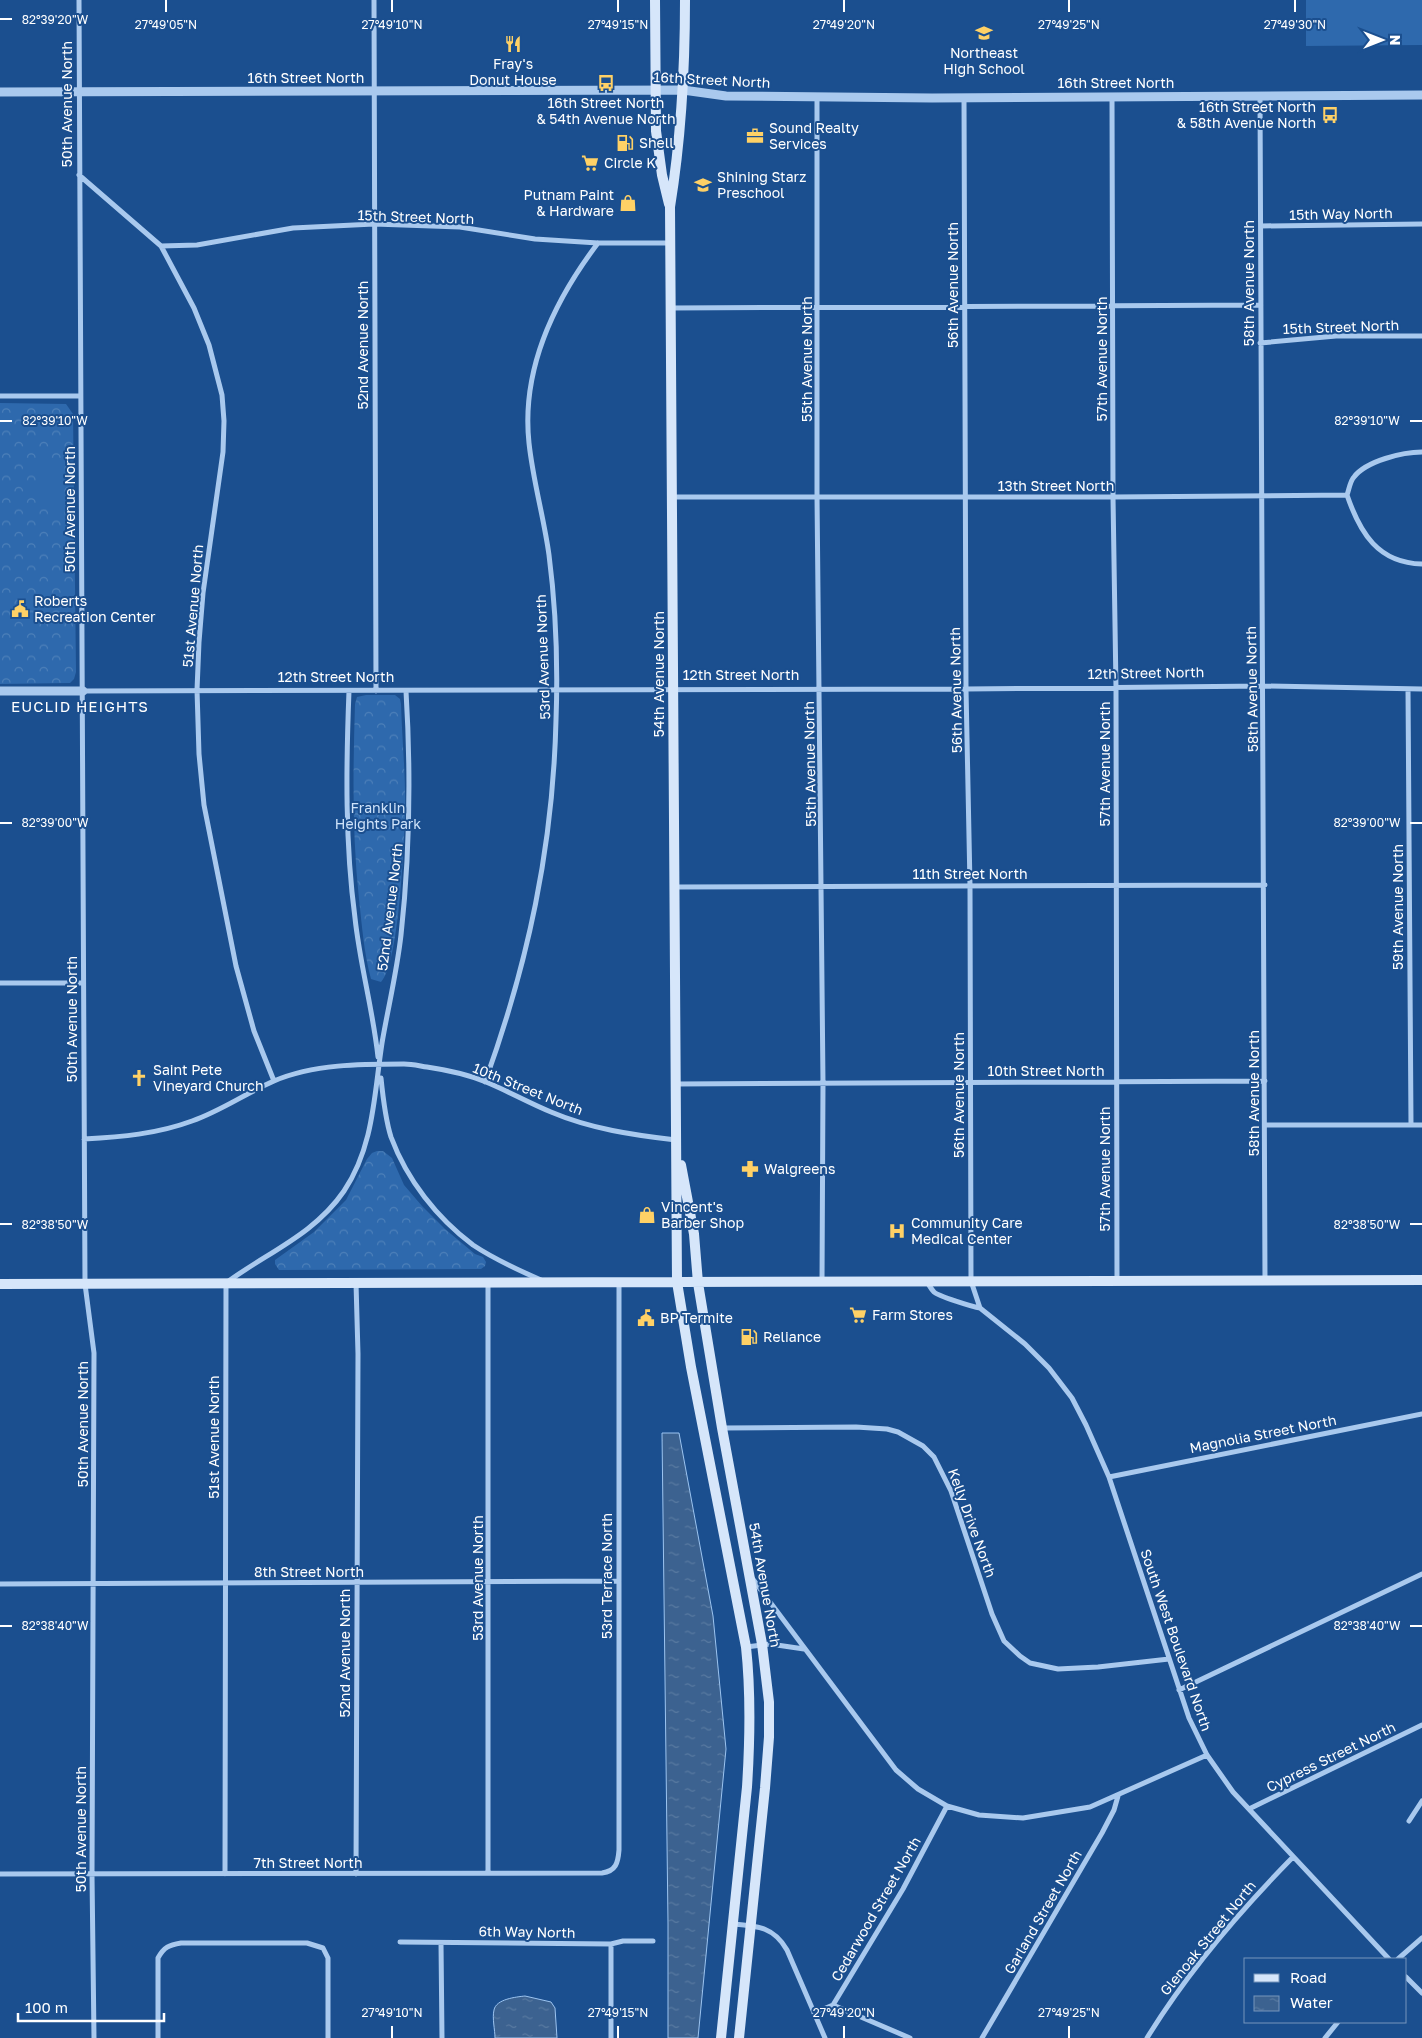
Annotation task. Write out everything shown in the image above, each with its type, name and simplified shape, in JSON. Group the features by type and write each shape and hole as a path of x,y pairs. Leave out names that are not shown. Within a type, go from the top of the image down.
{"main road":[{"name":"54th Avenue North","path":"655,0 656,131 662,175 670,207"},
{"name":"54th Avenue North","path":"685,0 683,90 677,165 670,207 677,1282 691,1367 746,1647 749,1688 750,1745 721,2038"},
{"name":"54th Avenue North","path":"676,1140 694,1234 698,1283 722,1428 762,1644 769,1702 769,1737 752,1925 739,2038"},
{"path":"0,1284 1422,1280"}],"street":[{"name":"50th Avenue North","path":"79,0 85,1284 94,1354 92,1875 94,2038"},
{"name":"52nd Avenue North","path":"374,0 376,690"},
{"name":"16th Street North","path":"0,92 683,90 726,96 964,98 1422,95"},
{"name":"55th Avenue North","path":"817,96 823,1082 822,1282"},
{"name":"57th Avenue North","path":"1112,96 1113,497 1117,885 1117,1282"},
{"name":"58th Avenue North","path":"1260,96 1260,342 1265,885 1265,1281"},
{"name":"56th Avenue North","path":"964,98 971,1281"},
{"name":"51st Avenue North","path":"79,176 161,246 194,308 209,345 222,395 224,422 223,452 203,593 197,690 200,762 204,805 236,966 254,1032 274,1081"},
{"name":"15th Street North","path":"161,246 197,245 293,228 374,224 460,227 535,239 598,243 670,243"},
{"name":"15th Way North","path":"1260,226 1422,224"},
{"name":"53rd Avenue North","path":"485,1082 514,998 538,894 554,779 557,690 556,640 549,555 529,444 529,390 542,340 563,294 598,243"},
{"path":"670,308 1260,305"},
{"name":"15th Street North","path":"1260,342 1336,336 1422,336"},
{"path":"0,396 80,396"},
{"path":"1422,452 1408,452 1367,466 1353,477 1347,495 1354,516 1367,539 1382,552 1398,561 1422,564"},
{"name":"13th Street North","path":"672,497 966,498 1347,495"},
{"name":"12th Street North","path":"0,691 966,689 1264,686 1422,689"},
{"name":"59th Avenue North","path":"1408,689 1411,1125"},
{"name":"52nd Avenue North","path":"379,1065 400,938 409,841 410,748 406,690"},
{"name":"52nd Avenue North","path":"349,691 346,777 349,862 358,943 373,1020 385,1113 392,1138 409,1175 430,1205 474,1245 513,1268 546,1283"},
{"name":"11th Street North","path":"675,887 1265,885"},
{"path":"0,983 83,983"},
{"name":"10th Street North","path":"84,1140 127,1137 160,1131 185,1123 239,1100 274,1081 305,1072 345,1066 407,1064 447,1070 485,1082 551,1113 582,1124 619,1132 676,1140"},
{"path":"226,1283 297,1238 332,1207 344,1191 361,1160 368,1142 375,1108 379,1065"},
{"name":"10th Street North","path":"676,1084 1265,1081"},
{"path":"1265,1125 1422,1125"},
{"path":"971,1281 980,1308"},
{"name":"South West Boulevard North","path":"927,1282 935,1294 971,1307 980,1308 1025,1344 1049,1368 1072,1398 1109,1476 1179,1690 1189,1718 1206,1755 1219,1775 1388,1958"},
{"name":"51st Avenue North","path":"224,1874 226,1283"},
{"name":"52nd Avenue North","path":"356,1283 358,1354 356,1874"},
{"name":"53rd Avenue North","path":"488,1283 488,1873"},
{"name":"53rd Terrace North","path":"614,1868 618,1861 619,1850 619,1283"},
{"name":"Magnolia Street North","path":"1109,1476 1422,1414"},
{"name":"Kelly Drive North","path":"722,1428 887,1429 910,1437 934,1457 943,1474 951,1490 992,1614 1004,1641 1020,1656 1030,1663 1058,1669 1098,1667 1169,1659"},
{"path":"1179,1690 1422,1574"},
{"path":"750,1575 896,1770 918,1789 947,1806 978,1815 1023,1818 1090,1807 1206,1755"},
{"name":"8th Street North","path":"0,1584 619,1582"},
{"path":"746,1647 762,1644 784,1645 805,1650"},
{"name":"Cypress Street North","path":"1249,1808 1422,1725"},
{"name":"Garland Street North","path":"982,2038 1102,1833 1114,1810 1118,1796"},
{"path":"1409,1821 1422,1801"},
{"name":"Cedarwood Street North","path":"833,2005 902,1889 947,1806"},
{"name":"Glenoak Street North","path":"1147,2038 1166,2008 1200,1962 1253,1898 1293,1857"},
{"name":"7th Street North","path":"0,1874 602,1873 609,1872 614,1868"},
{"path":"733,1924 752,1925 763,1928 781,1939 825,2038"},
{"path":"1399,1958 1422,1938"},
{"name":"6th Way North","path":"400,1942 611,1944 623,1940 653,1940"},
{"path":"441,1942 442,2038"},
{"path":"158,2038 158,1958 162,1950 169,1945 181,1943 306,1943 323,1948 328,1958 328,2038"},
{"path":"611,1944 612,2038"},
{"path":"1407,1978 1422,1993"},
{"path":"814,2013 833,2005 910,2038"},
{"path":"1325,2038 1337,2023"}],"green space":[{"path":"1306,0 1422,0 1422,45 1306,46"},
{"path":"0,403 66,404 73,414 76,672 74,679 70,683 0,684"},
{"path":"37,463 64,463 64,509 37,509"},
{"name":"Franklin Heights Park","path":"366,695 395,695 400,699 401,704 405,800 402,876 392,953 387,971 381,982 371,979 363,939 355,850 355,704 357,697"},
{"path":"383,1151 392,1158 404,1185 422,1206 445,1229 475,1254 483,1257 486,1262 485,1266 481,1269 279,1270 275,1260 314,1232 346,1200 367,1159 372,1153"}],"water":[{"path":"662,1433 679,1433 713,1616 726,1749 698,2038 668,2038"},
{"path":"525,1996 551,2002 555,2008 557,2038 495,2038 493,2017 498,2003 507,1999"}],"place":[{"name":"Northeast High School","path":"984,33"},
{"name":"Fray's Donut House","path":"513,44"},
{"name":"16th Street North & 54th Avenue North","path":"606,83"},
{"name":"16th Street North & 58th Avenue North","path":"1330,115"},
{"name":"Sound Realty Services","path":"755,136"},
{"name":"Shell","path":"625,143"},
{"name":"Circle K","path":"590,163"},
{"name":"Shining Starz Preschool","path":"703,185"},
{"name":"Putnam Paint & Hardware","path":"628,203"},
{"name":"Roberts Recreation Center","path":"20,609"},
{"name":"Saint Pete Vineyard Church","path":"139,1078"},
{"name":"Walgreens","path":"750,1169"},
{"name":"Vincent's Barber Shop","path":"647,1215"},
{"name":"Community Care Medical Center","path":"897,1231"},
{"name":"Farm Stores","path":"858,1315"},
{"name":"BP Termite","path":"646,1318"},
{"name":"Reliance","path":"749,1337"}],"district":[{"name":"EUCLID HEIGHTS","path":"80,707"}]}
